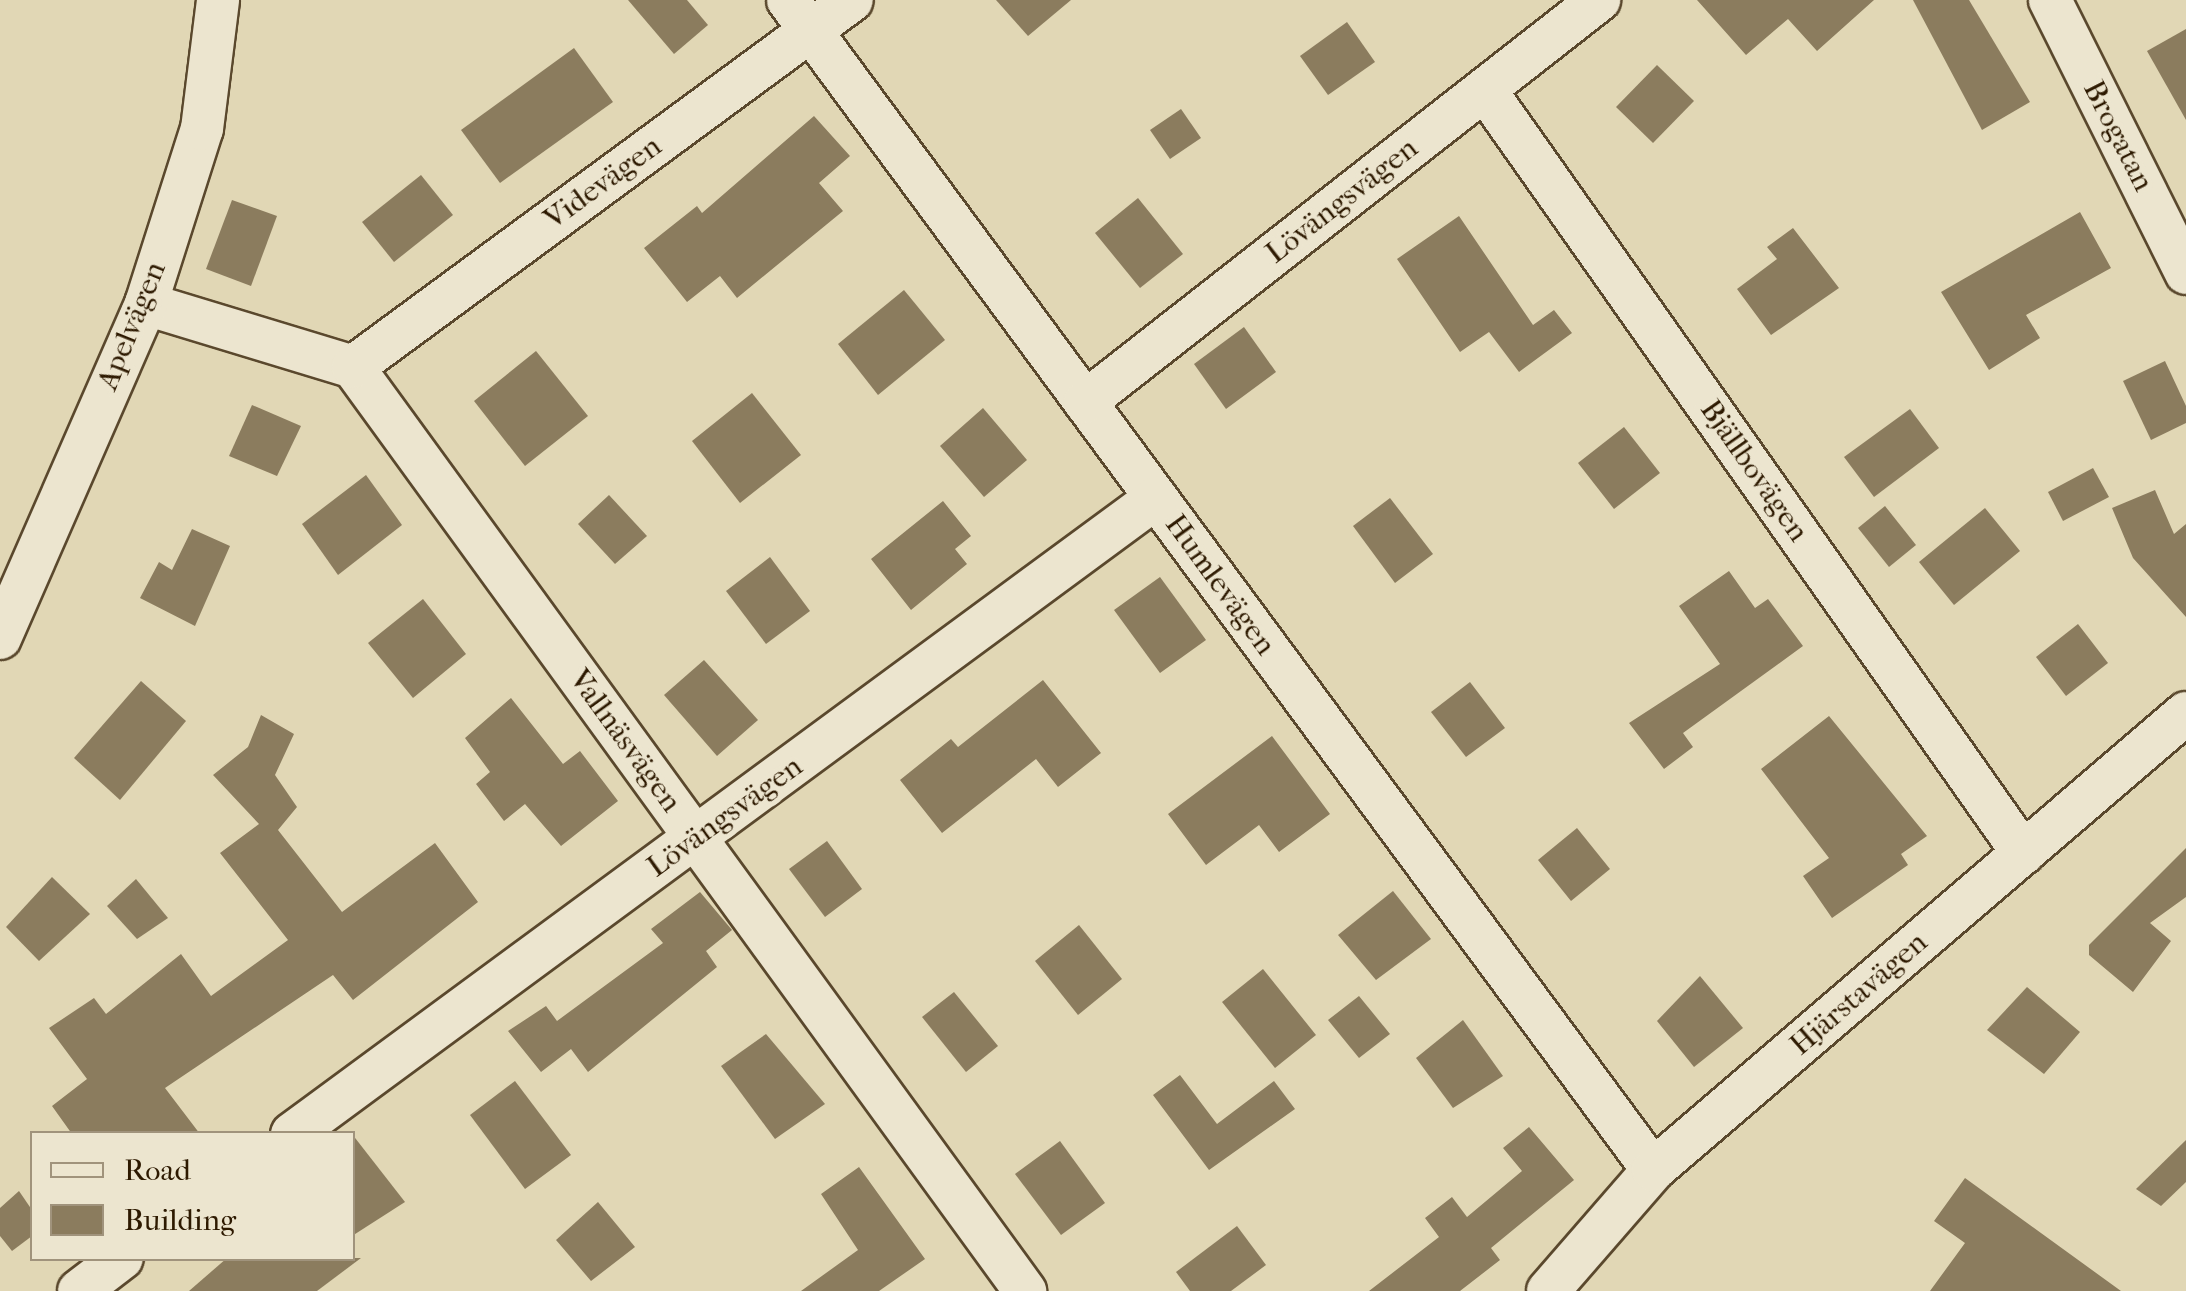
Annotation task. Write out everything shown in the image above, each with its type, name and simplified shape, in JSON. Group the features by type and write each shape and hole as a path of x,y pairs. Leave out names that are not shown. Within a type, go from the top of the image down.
{"street":[{"name":"Apelvägen","path":"0,638 146,304 202,129 218,0"},
{"name":"Videvägen","path":"354,367 799,15 852,0"},
{"name":"Lövängsvägen","path":"1085,402 1599,0"},
{"name":"Brogatan","path":"2050,0 2175,219 2186,273"},
{"name":"Humlevägen","path":"799,15 1652,1170"},
{"name":"Bjällbovägen","path":"1484,90 2023,853"},
{"path":"146,304 354,367"},
{"name":"Vallnäsvägen","path":"354,367 1024,1291"},
{"name":"Lövängsvägen","path":"296,1131 1156,498"},
{"name":"Hjärstavägen","path":"1548,1291 1652,1170 2186,713"},
{"path":"79,1291 118,1261"}],"building":[{"path":"628,0 687,0 708,25 674,54"},
{"path":"996,0 1071,0 1028,36"},
{"path":"1697,0 1874,0 1817,51 1788,19 1746,55"},
{"path":"1913,0 1969,0 2030,102 1982,130"},
{"path":"1347,22 1375,62 1328,95 1300,56"},
{"path":"2186,29 2186,120 2147,51"},
{"path":"574,48 613,102 500,183 461,130"},
{"path":"1657,65 1694,101 1653,143 1616,107"},
{"path":"1181,109 1201,138 1170,159 1150,130"},
{"path":"814,116 850,156 819,183 843,211 737,298 720,276 687,302 644,248 697,206 702,213"},
{"path":"421,175 453,215 394,262 362,222"},
{"path":"1138,198 1183,254 1140,288 1095,233"},
{"path":"232,200 277,216 251,286 206,269"},
{"path":"2080,212 2111,268 2026,315 2040,338 1989,370 1941,292"},
{"path":"1459,216 1533,325 1554,310 1572,333 1519,372 1489,332 1460,352 1397,259"},
{"path":"1793,228 1839,288 1771,335 1737,289 1777,259 1767,247"},
{"path":"904,290 945,340 878,395 838,344"},
{"path":"1244,327 1276,372 1226,409 1194,364"},
{"path":"536,351 588,416 525,466 474,401"},
{"path":"2165,361 2186,406 2186,423 2151,440 2123,381"},
{"path":"752,393 801,455 740,503 692,441"},
{"path":"252,405 301,426 277,476 229,456"},
{"path":"983,408 1027,460 984,497 940,446"},
{"path":"1910,409 1939,448 1874,497 1844,457"},
{"path":"1624,427 1660,473 1614,509 1578,463"},
{"path":"2093,468 2109,497 2063,521 2048,492"},
{"path":"366,475 402,525 338,575 302,524"},
{"path":"2155,490 2174,534 2186,524 2186,617 2133,558 2112,508"},
{"path":"609,495 647,536 615,564 578,524"},
{"path":"1390,498 1433,554 1395,583 1353,526"},
{"path":"943,501 971,536 955,549 967,564 911,610 871,559"},
{"path":"1885,506 1916,545 1889,567 1858,528"},
{"path":"1985,508 2020,551 1954,605 1919,562"},
{"path":"192,529 230,546 195,626 140,598 159,562 172,570"},
{"path":"770,557 810,611 766,644 726,591"},
{"path":"1729,571 1755,608 1768,599 1803,646 1683,733 1693,747 1664,769 1629,723 1720,664 1679,606"},
{"path":"1160,577 1206,640 1160,673 1114,610"},
{"path":"423,599 466,654 413,698 368,643"},
{"path":"2078,624 2108,663 2066,696 2036,657"},
{"path":"704,660 758,720 717,756 664,695"},
{"path":"1043,680 1101,753 1058,787 1036,759 942,833 900,780 951,739 958,747"},
{"path":"141,681 186,721 120,800 74,758"},
{"path":"1470,682 1505,728 1466,757 1431,712"},
{"path":"511,698 563,764 580,751 618,801 561,846 525,804 504,821 476,784 490,772 465,738"},
{"path":"261,715 294,734 275,775 297,807 278,830 342,912 435,843 478,902 353,1000 333,975 165,1088 198,1131 70,1131 52,1106 87,1079 49,1028 94,998 106,1014 181,954 211,996 288,940 220,853 259,824 213,775 248,747"},
{"path":"1829,716 1927,836 1901,854 1908,865 1832,918 1803,876 1829,858 1761,769"},
{"path":"1272,736 1330,814 1279,852 1259,825 1206,865 1168,814"},
{"path":"1577,828 1610,869 1571,901 1538,860"},
{"path":"827,841 862,889 825,917 789,869"},
{"path":"2186,848 2186,897 2150,923 2171,941 2133,992 2089,955 2089,945"},
{"path":"52,877 90,914 39,961 6,927"},
{"path":"136,879 168,918 137,939 107,906"},
{"path":"1393,891 1431,939 1376,980 1338,935"},
{"path":"700,892 732,930 706,951 717,967 588,1072 571,1049 541,1072 508,1031 546,1006 557,1021 663,943 651,929"},
{"path":"1079,925 1122,979 1078,1015 1035,961"},
{"path":"1263,969 1316,1035 1275,1068 1222,1002"},
{"path":"1700,976 1743,1028 1694,1067 1657,1021"},
{"path":"2027,987 2080,1032 2044,1074 1987,1030"},
{"path":"954,992 998,1046 966,1072 922,1017"},
{"path":"1359,996 1390,1034 1359,1058 1328,1020"},
{"path":"1463,1020 1503,1076 1453,1108 1416,1058"},
{"path":"766,1034 825,1104 775,1139 721,1066"},
{"path":"1180,1075 1217,1124 1274,1081 1295,1109 1209,1170 1153,1095"},
{"path":"515,1081 571,1155 525,1189 470,1115"},
{"path":"1529,1127 1574,1180 1491,1248 1500,1260 1460,1291 1369,1291 1439,1237 1425,1218 1452,1197 1467,1217 1522,1171 1503,1148"},
{"path":"355,1138 405,1202 355,1234"},
{"path":"2186,1140 2186,1182 2161,1206 2136,1189"},
{"path":"1060,1141 1105,1203 1061,1235 1015,1174"},
{"path":"859,1167 925,1259 879,1291 801,1291 858,1250 821,1194"},
{"path":"1965,1178 2121,1291 1930,1291 1965,1243 1934,1221"},
{"path":"19,1191 30,1207 30,1238 12,1251 0,1236 0,1208"},
{"path":"598,1202 635,1247 591,1281 556,1240"},
{"path":"1237,1226 1266,1265 1231,1291 1190,1291 1176,1272"},
{"path":"361,1258 317,1291 189,1291 224,1261"}]}
